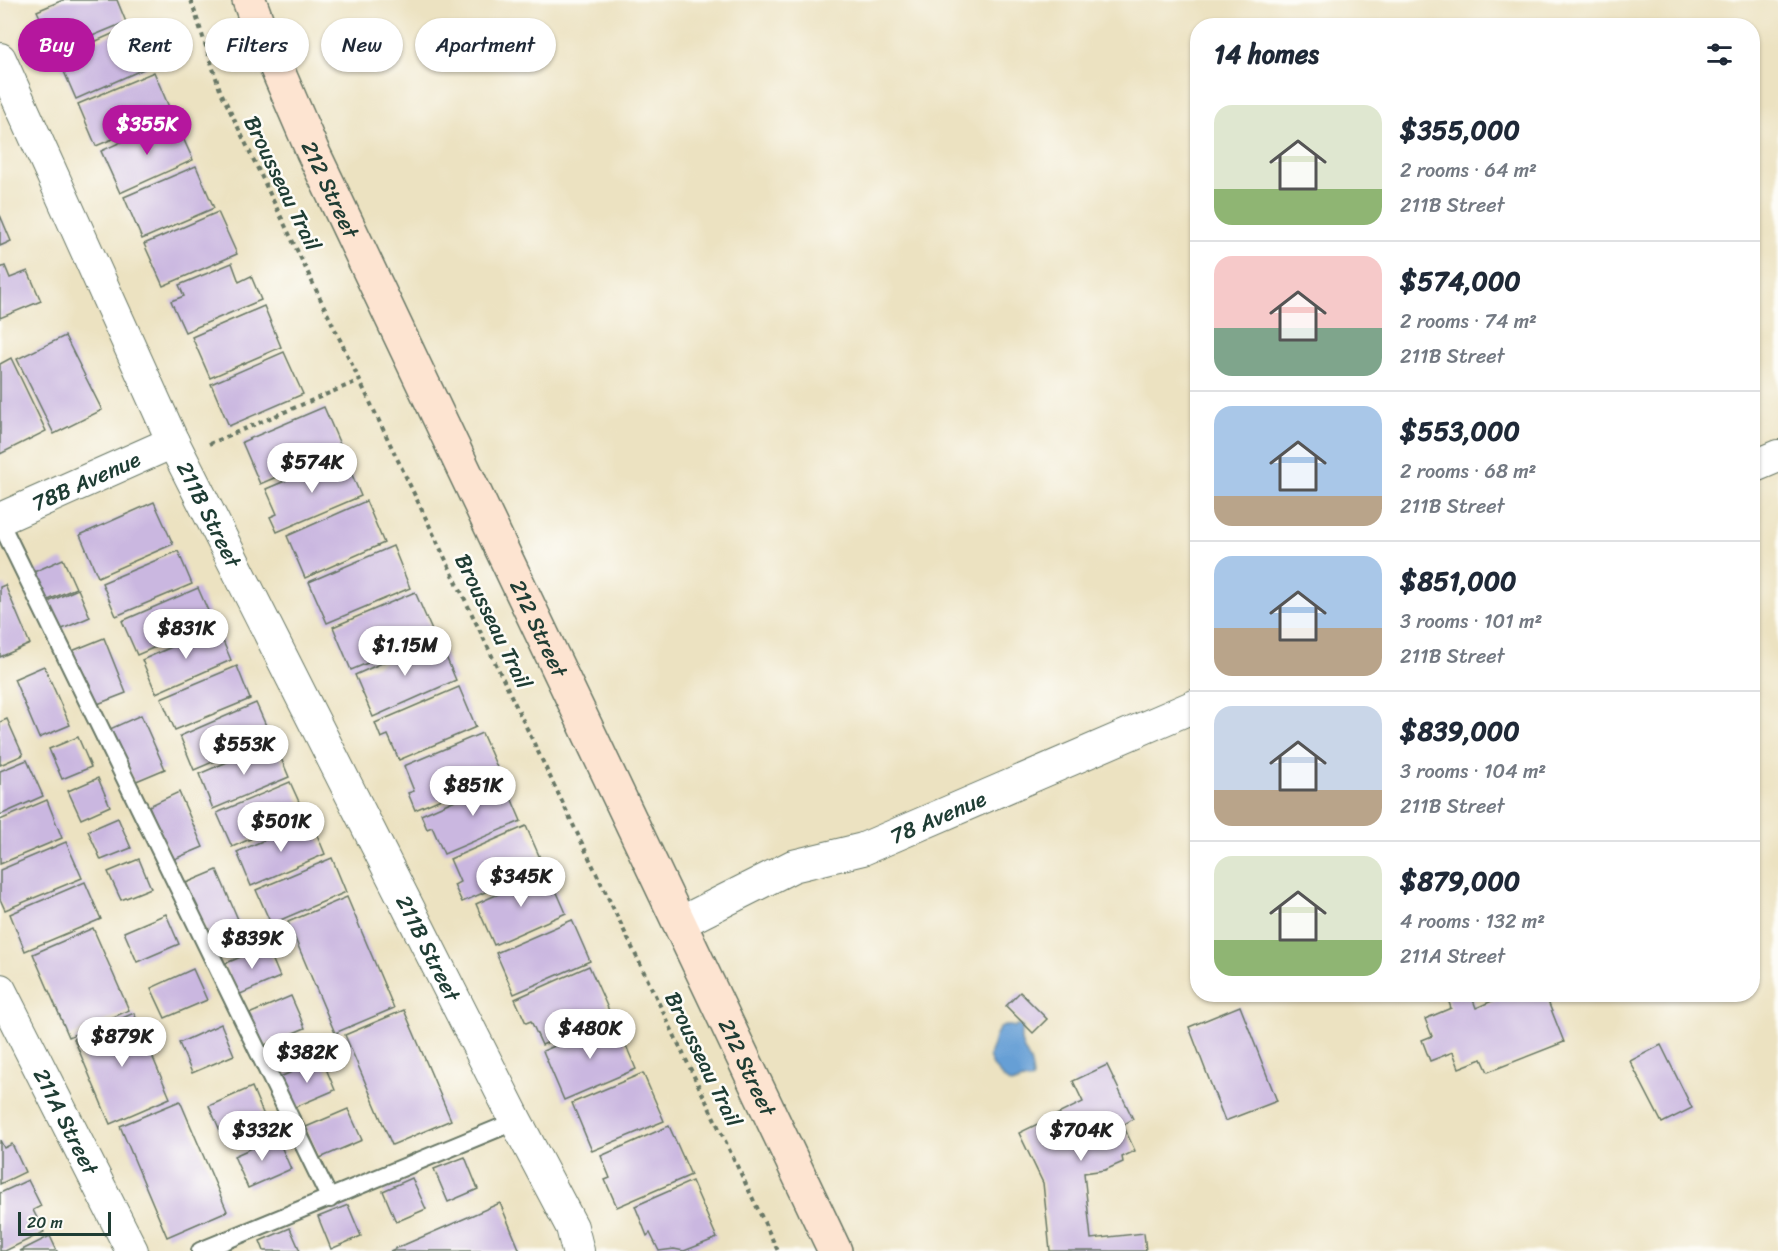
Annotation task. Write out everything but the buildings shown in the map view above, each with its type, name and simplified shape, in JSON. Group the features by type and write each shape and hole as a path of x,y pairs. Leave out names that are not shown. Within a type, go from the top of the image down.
{"street":[{"name":"212 Street","path":"249,0 316,160 835,1251"},
{"name":"211B Street","path":"0,58 172,442 572,1227 578,1251"},
{"name":"78B Avenue","path":"0,520 172,442"},
{"path":"1760,464 1778,456"},
{"name":"78 Avenue","path":"680,922 793,866 863,849 1190,708"},
{"name":"211A Street","path":"0,990 132,1251"}],"lane":[{"path":"0,520 330,1199"},
{"path":"200,1251 516,1121"}],"path":[{"name":"Brousseau Trail","path":"191,0 220,90 778,1251"},
{"path":"203,447 360,380"}],"water":[{"path":"1018,1024 1023,1028 1021,1040 1030,1061 1033,1078 1031,1081 1023,1080 1011,1084 996,1069 989,1057 999,1029 1005,1026 1015,1027"}]}
